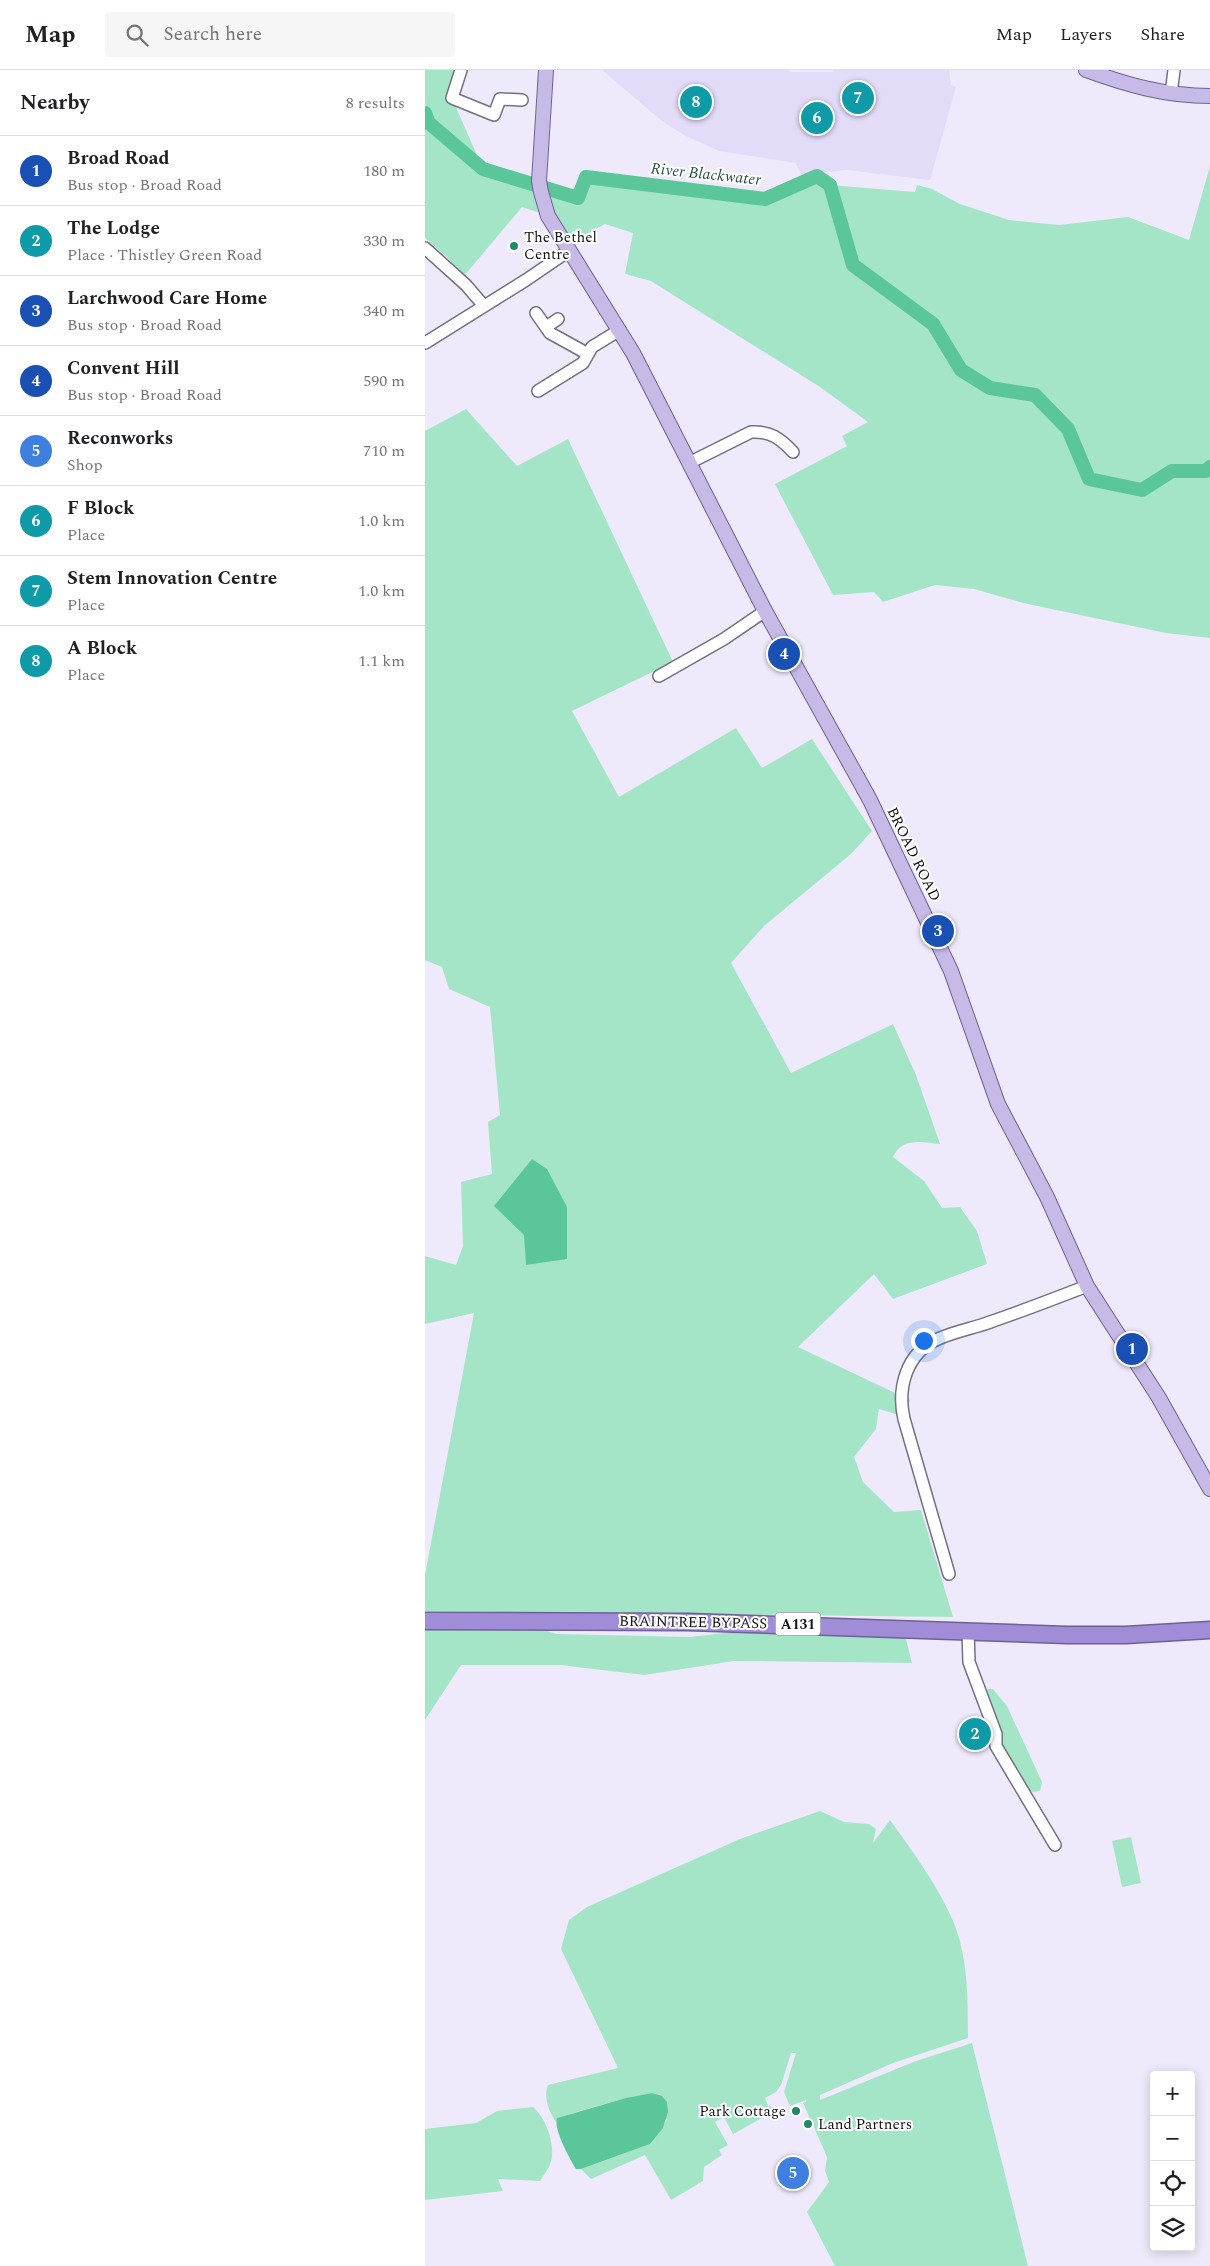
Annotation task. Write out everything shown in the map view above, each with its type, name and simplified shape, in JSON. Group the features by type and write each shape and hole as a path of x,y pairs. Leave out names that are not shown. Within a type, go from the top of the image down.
{"highway":[{"name":"BRAINTREE BYPASS","path":"1170,1631 1197,1624 1210,1618"},
{"name":"BRAINTREE BYPASS","path":"425,1621 669,1621 1117,1635 1210,1630"}],"main road":[{"name":"BROAD ROAD","path":"545,70 539,171 544,207 633,353 765,611 870,800 910,882 962,999 999,1104 1047,1197 1087,1286 1159,1398 1210,1489"},
{"path":"1085,70 1132,86 1171,94 1210,96"}],"street":[{"path":"461,70 452,98 494,115 500,99 522,100"},
{"path":"1171,94 1174,70"},
{"path":"425,248 466,286 484,306"},
{"path":"425,343 527,280 570,250"},
{"path":"536,313 550,333 588,354"},
{"path":"545,327 558,319"},
{"path":"538,391 583,363 592,347 618,331"},
{"path":"689,463 751,432 761,431 777,436 793,452"},
{"path":"659,676 724,639 765,611"},
{"path":"949,1574 904,1419 901,1404 904,1378 920,1351 939,1338 991,1322 1087,1286"},
{"path":"968,1631 969,1662 996,1734 995,1746 1055,1845"}],"shaded area":[{"path":"425,70 459,70 452,98 483,169 578,198 586,177 765,199 817,176 830,185 915,192 917,185 932,189 960,204 1009,220 1059,225 1128,217 1189,240 1210,166 1210,638 1166,633 1023,603 974,589 935,585 883,602 874,592 833,595 775,484 847,446 842,436 868,422 820,387 651,281 625,274 633,233 605,224 571,243 549,213 537,212 522,207 464,276 446,256 425,238"},
{"path":"602,70 789,70 790,72 833,72 834,70 949,70 951,85 956,87 930,180 846,170 801,175 796,163 719,151 684,135 662,121"},
{"path":"466,409 517,466 568,439 673,662 572,711 619,797 736,728 762,768 812,739 872,831 851,854 764,926 731,963 791,1073 893,1024 916,1075 940,1144 913,1142 902,1146 893,1157 924,1181 942,1208 960,1207 977,1231 987,1264 893,1299 874,1274 798,1347 910,1400 902,1416 879,1409 876,1429 854,1457 863,1482 894,1512 921,1510 953,1617 425,1611 425,1575 474,1313 425,1324 425,1256 456,1265 463,1246 461,1182 492,1174 488,1122 500,1115 490,1007 449,989 442,967 425,960 425,431"},
{"path":"532,1159 547,1169 567,1207 567,1259 526,1265 524,1235 494,1206"},
{"path":"530,1626 557,1634 690,1637 733,1632 905,1635 912,1663 734,1661 644,1675 560,1665 461,1665 425,1720 425,1628"},
{"path":"988,1689 993,1689 1007,1706 1042,1782 1040,1791 1033,1792 1025,1788 999,1742 984,1693"},
{"path":"820,1811 844,1822 869,1824 876,1829 873,1843 890,1820 924,1869 947,1907 962,1949 967,1994 968,2038 893,2063 820,2095 820,2100 916,2061 972,2043 1028,2266 835,2266 807,2212 829,2182 825,2171 827,2158 803,2103 806,2100 790,2106 784,2092 796,2053 791,2053 781,2085 776,2092 765,2098 768,2106 773,2107 775,2111 733,2134 724,2117 715,2122 728,2145 719,2150 722,2155 704,2167 703,2181 671,2200 645,2155 591,2179 581,2169 650,2144 667,2120 652,2093 581,2111 558,2118 556,2122 551,2114 546,2099 548,2085 618,2068 561,1949 569,1920 587,1907 740,1839"},
{"path":"1131,1837 1141,1883 1122,1887 1112,1841"},
{"path":"652,2093 662,2096 667,2102 668,2112 663,2128 650,2144 581,2169 576,2169 557,2129 557,2118 626,2098"},
{"path":"533,2107 546,2125 552,2150 550,2164 540,2181 498,2179 503,2191 425,2200 425,2129 476,2123 497,2111"}],"waterway":[{"name":"River Blackwater","path":"425,113 429,123 483,169 578,198 586,177 765,199 817,176 830,185 853,265 933,324 961,370 990,388 1035,395 1068,429 1089,479 1142,490 1172,471 1206,471 1210,467"}],"place":[{"name":"Stem Innovation Centre","path":"858,98"},
{"name":"A Block","path":"696,102"},
{"name":"F Block","path":"817,118"},
{"name":"The Bethel Centre","path":"514,246"},
{"name":"Convent Hill","path":"784,654"},
{"name":"Larchwood Care Home","path":"938,931"},
{"name":"Broad Road","path":"1132,1349"},
{"name":"The Lodge","path":"975,1734"},
{"name":"Park Cottage","path":"796,2111"},
{"name":"Land Partners","path":"808,2124"},
{"name":"Reconworks","path":"793,2173"}]}
